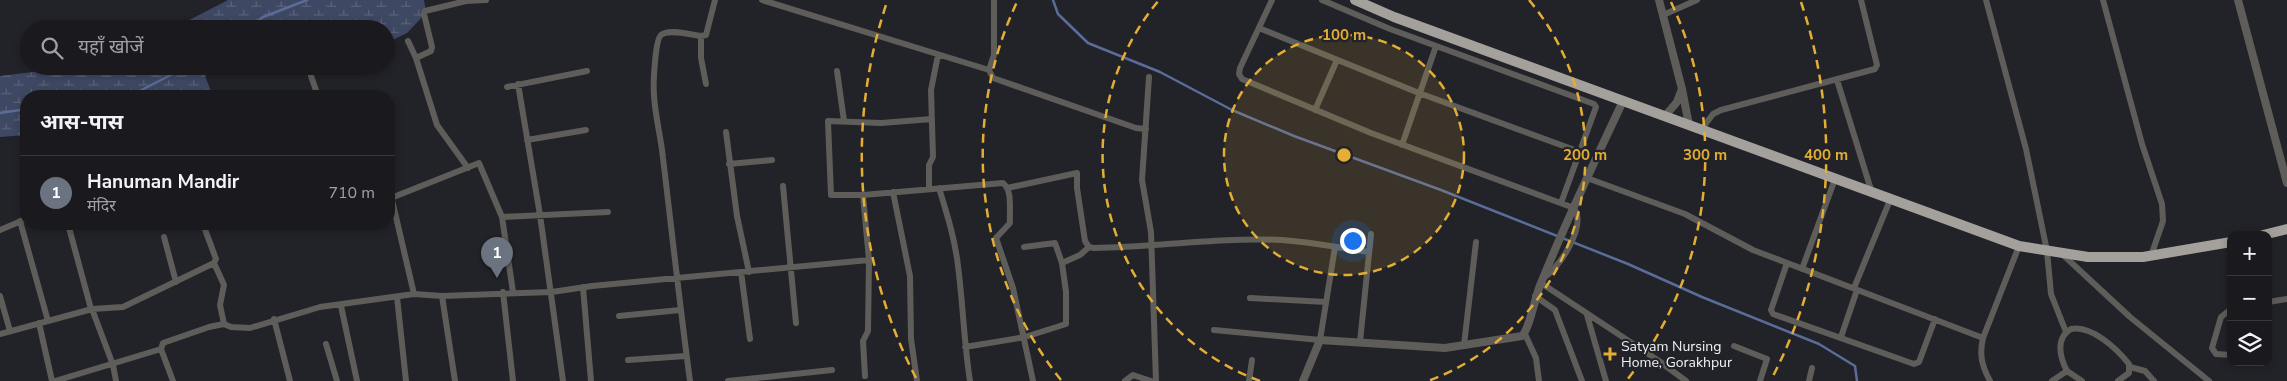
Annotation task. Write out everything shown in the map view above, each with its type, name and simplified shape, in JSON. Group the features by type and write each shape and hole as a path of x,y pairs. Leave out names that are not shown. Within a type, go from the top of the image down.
{"highway":[{"path":"1356,0 1394,17 2019,246 2088,257 2151,256 2227,243"},
{"path":"2272,233 2287,229"}],"street":[{"path":"416,58 431,51 432,47 424,14 425,11 466,1 486,0"},
{"path":"690,381 654,94 657,40 667,32 701,36 707,32 715,0"},
{"path":"762,0 989,70"},
{"path":"994,0 994,56 989,70 993,78 1136,128 1146,129"},
{"path":"1272,0 1240,68 1240,78 1402,145 1574,208 1578,216 1576,231 1561,261 1551,274 1542,281"},
{"path":"1322,0 1436,46 1594,104 1596,107 1561,203"},
{"path":"1659,0 1682,89 1689,125"},
{"path":"1663,15 1696,0"},
{"path":"1701,130 1713,114 1721,110 1837,80 1877,67 1861,0"},
{"path":"1986,0 2026,149 2047,250 2051,294 2066,332 2060,348 2063,364 2067,371 2082,381"},
{"path":"2103,0 2142,144 2162,204 2163,221 2151,256"},
{"path":"2238,0 2287,184"},
{"path":"1258,28 1419,92 1580,152"},
{"path":"701,36 701,58 706,84"},
{"path":"408,41 416,58 437,125 468,168"},
{"path":"1402,145 1436,46"},
{"path":"929,188 929,165 933,156 931,90 938,55"},
{"path":"1316,110 1337,60"},
{"path":"1518,75 1522,64"},
{"path":"507,87 587,71"},
{"path":"837,71 844,121"},
{"path":"311,76 316,90"},
{"path":"1149,76 1142,180 1151,247 1156,381"},
{"path":"1837,80 1872,193"},
{"path":"518,84 552,292 563,381"},
{"path":"1665,116 1677,102 1682,89"},
{"path":"1214,330 1320,340 1445,348 1522,336 1527,331 1535,296 1622,101"},
{"path":"932,119 881,123 829,121 827,123 831,194 832,196 862,195 1002,183 1007,188 1010,223 996,238 1013,288 1033,381"},
{"path":"527,140 586,130"},
{"path":"726,132 737,216 749,272"},
{"path":"730,164 772,160"},
{"path":"395,196 479,164 502,218 513,292"},
{"path":"1007,188 1078,173 1085,242 1089,247 1094,248 1151,247 1216,241 1281,240 1369,252"},
{"path":"1587,178 1685,214 1753,250 1982,338"},
{"path":"1802,269 1834,179"},
{"path":"783,186 796,323"},
{"path":"939,188 951,226 958,267 970,381"},
{"path":"893,192 910,276 910,339 916,381"},
{"path":"862,195 869,260 868,331 863,341 865,376"},
{"path":"1840,337 1890,200"},
{"path":"502,218 608,212"},
{"path":"395,215 414,294"},
{"path":"0,230 20,221"},
{"path":"25,230 48,321"},
{"path":"70,230 91,309 113,365 116,381"},
{"path":"205,230 216,259 214,263 224,285 220,305 224,324"},
{"path":"1360,342 1371,234"},
{"path":"164,237 176,282"},
{"path":"1464,345 1476,242"},
{"path":"965,347 1025,337 1066,324 1066,292 1062,263 1055,243 1024,247"},
{"path":"1990,381 1982,365 1980,350 1982,338 2019,246"},
{"path":"1062,263 1080,255 1089,247"},
{"path":"1303,381 1320,340 1335,247"},
{"path":"2060,253 2130,317 2209,381"},
{"path":"173,381 161,349 163,343 177,337 224,324 231,327 250,328 274,319 320,307 341,306 414,294 442,296 503,292 552,292 583,287 869,260"},
{"path":"0,334 91,309 123,307 214,263"},
{"path":"1787,263 1771,312 1917,364 1935,320"},
{"path":"741,272 750,339"},
{"path":"1542,281 1586,315 1659,361 1686,381"},
{"path":"583,287 591,381"},
{"path":"503,292 513,381"},
{"path":"0,296 10,331"},
{"path":"442,296 455,381"},
{"path":"1535,296 1554,310 1582,381"},
{"path":"397,297 406,381"},
{"path":"1250,298 1326,302"},
{"path":"2272,301 2287,299"},
{"path":"341,306 357,381"},
{"path":"619,316 680,310"},
{"path":"2227,312 2220,316 2212,348 2216,354 2227,355"},
{"path":"1586,315 1606,381"},
{"path":"274,319 290,381"},
{"path":"39,323 54,381 113,365 161,349"},
{"path":"2066,332 2076,328 2089,332 2121,355 2130,367 2145,370 2154,381"},
{"path":"1525,334 1536,358 1539,381"},
{"path":"326,344 337,381"},
{"path":"1734,346 1767,359 1760,381"},
{"path":"628,360 686,356"},
{"path":"1249,381 1252,360"},
{"path":"2118,381 2128,373 2130,367"},
{"path":"1809,381 1812,368"},
{"path":"728,381 832,370"},
{"path":"2052,381 2067,371"},
{"path":"1125,381 1136,375 1151,381"}],"green space":[{"path":"228,0 424,0 426,13 407,33 395,39 395,20 189,20"},
{"path":"20,74 206,75 205,76 211,90 20,90 20,135 0,137 0,76"}],"waterway":[{"path":"259,20 307,0"},
{"path":"1053,0 1058,14 1088,43 1160,72 1232,110 1294,136 1441,190 1628,264 1702,297 1819,344 1855,366 1857,381"},
{"path":"142,90 171,75"},
{"path":"0,113 20,110"}],"place":[{"name":"Hanuman Mandir","path":"497,278"},
{"name":"Satyam Nursing Home, Gorakhpur","path":"1610,354"}]}
